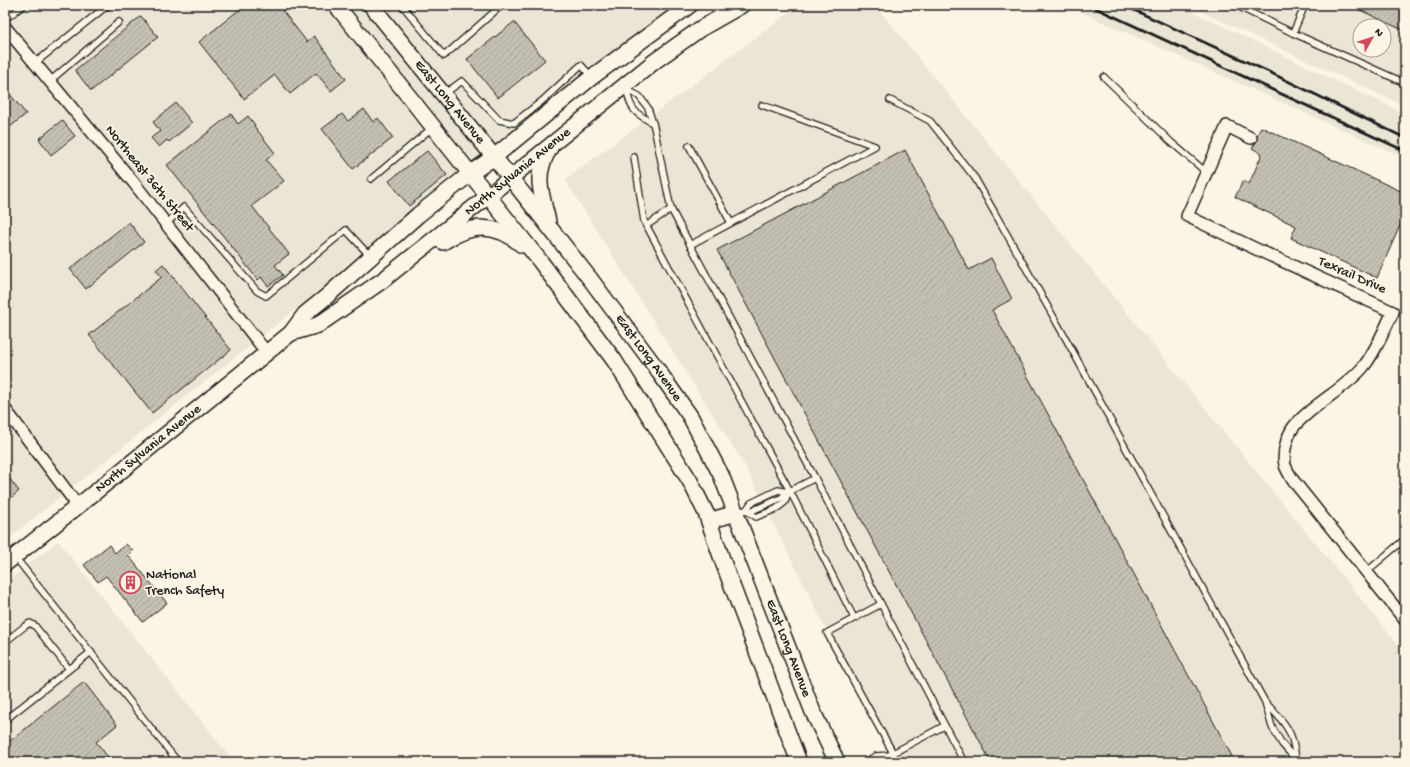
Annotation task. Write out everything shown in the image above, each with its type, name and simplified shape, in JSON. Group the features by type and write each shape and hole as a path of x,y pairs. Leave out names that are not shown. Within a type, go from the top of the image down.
{"main road":[{"name":"East Long Avenue","path":"336,5 540,261 614,360 690,481 709,521 723,562 799,762"},
{"name":"East Long Avenue","path":"372,5 550,228 654,365 690,416 741,511 813,712 837,762"},
{"name":"North Sylvania Avenue","path":"10,560 291,333 305,314 418,215 470,173 494,157 592,77 690,5"},
{"name":"North Sylvania Avenue","path":"291,333 318,325 388,276 554,142 625,88 655,61 700,29 742,5"},
{"path":"550,228 539,180 543,160 554,142"},
{"path":"369,259 388,276 458,233 472,228 488,228 503,232 516,240 540,261"},
{"path":"709,521 741,511"}],"street":[{"name":"Northeast 36th Street","path":"5,27 50,80 166,224 267,353"},
{"name":"Texrail Drive","path":"1251,138 1227,126 1187,216 1393,312 1372,354 1364,365 1355,375 1297,422 1289,435 1285,450 1285,465 1292,479 1405,620"},
{"path":"5,409 78,506"}],"lane":[{"path":"5,19 24,5"},
{"path":"35,63 108,5"},
{"path":"402,5 444,56 502,5"},
{"path":"1234,5 1405,83"},
{"path":"1293,32 1305,5"},
{"path":"50,80 118,22"},
{"path":"444,94 462,81 499,120 514,123 542,101 581,64 592,77"},
{"path":"1104,77 1171,142 1206,172"},
{"path":"625,88 628,102 639,116 653,123"},
{"path":"625,88 638,96 648,108 653,123 670,209 815,478 964,762"},
{"path":"890,100 930,121 975,178 1265,702 1272,727 1282,744 1297,760"},
{"path":"690,245 875,146 762,105"},
{"path":"371,179 433,126"},
{"path":"689,146 731,223"},
{"path":"634,157 646,226 789,491 854,618"},
{"path":"166,224 184,207 257,291 266,296 346,230 369,259"},
{"path":"646,226 670,209"},
{"path":"741,511 760,508 781,498 789,491 815,478"},
{"path":"741,511 751,502 778,490 789,491"},
{"path":"1366,572 1405,539"},
{"path":"10,560 91,652 178,762"},
{"path":"881,604 827,633 891,754 898,762"},
{"path":"5,642 30,623 35,626 69,669"},
{"path":"5,720 91,652"},
{"path":"1265,702 1282,720 1292,738 1297,760"},
{"path":"882,762 891,754 944,726"},
{"path":"865,762 876,756 891,754"},
{"path":"887,762 891,754"}],"shaded area":[{"path":"5,5 675,5 448,180 311,297 5,541"},
{"path":"800,5 875,5 1405,653 1405,751 1390,762 892,762 745,466 565,180"},
{"path":"1065,5 1179,5 1405,114 1405,158"},
{"path":"1187,5 1405,5 1405,106"},
{"path":"58,541 234,762 5,762 5,583"}],"building":[{"path":"245,5 278,5 307,42 314,36 346,79 331,91 316,73 290,94 275,75 244,99 199,42"},
{"path":"1349,5 1405,5 1405,31 1392,25 1392,18 1377,18"},
{"path":"141,16 158,37 91,91 75,70"},
{"path":"514,22 545,60 498,98 467,59"},
{"path":"5,88 26,114 5,131"},
{"path":"176,103 192,123 169,142 167,140 159,147 151,138 160,131 153,122"},
{"path":"364,109 373,122 378,118 393,138 353,169 322,129 342,114 348,121"},
{"path":"231,114 238,124 248,116 275,153 266,160 284,181 252,206 289,254 275,265 283,275 268,286 261,277 258,280 167,165"},
{"path":"62,120 75,136 51,155 39,139"},
{"path":"1261,127 1405,193 1405,214 1377,278 1291,238 1296,226 1235,197 1243,181 1249,184 1262,154 1252,148 1257,141 1257,136"},
{"path":"905,150 969,270 991,258 1012,299 992,310 1235,762 991,762 717,250"},
{"path":"427,151 447,175 409,206 389,181"},
{"path":"129,222 144,242 86,289 70,269"},
{"path":"163,264 231,350 152,413 89,335 162,277 156,270"},
{"path":"5,473 19,491 5,503"},
{"name":"National Trench Safety","path":"126,544 133,551 128,555 167,603 143,622 106,576 98,582 84,565 109,545 115,553"},
{"path":"84,682 117,725 96,742 112,762 5,762 5,745"}],"railway":[{"path":"1089,5 1405,151"},
{"path":"1123,5 1269,72 1405,138"}],"place":[{"name":"National Trench Safety","path":"131,583"}]}
